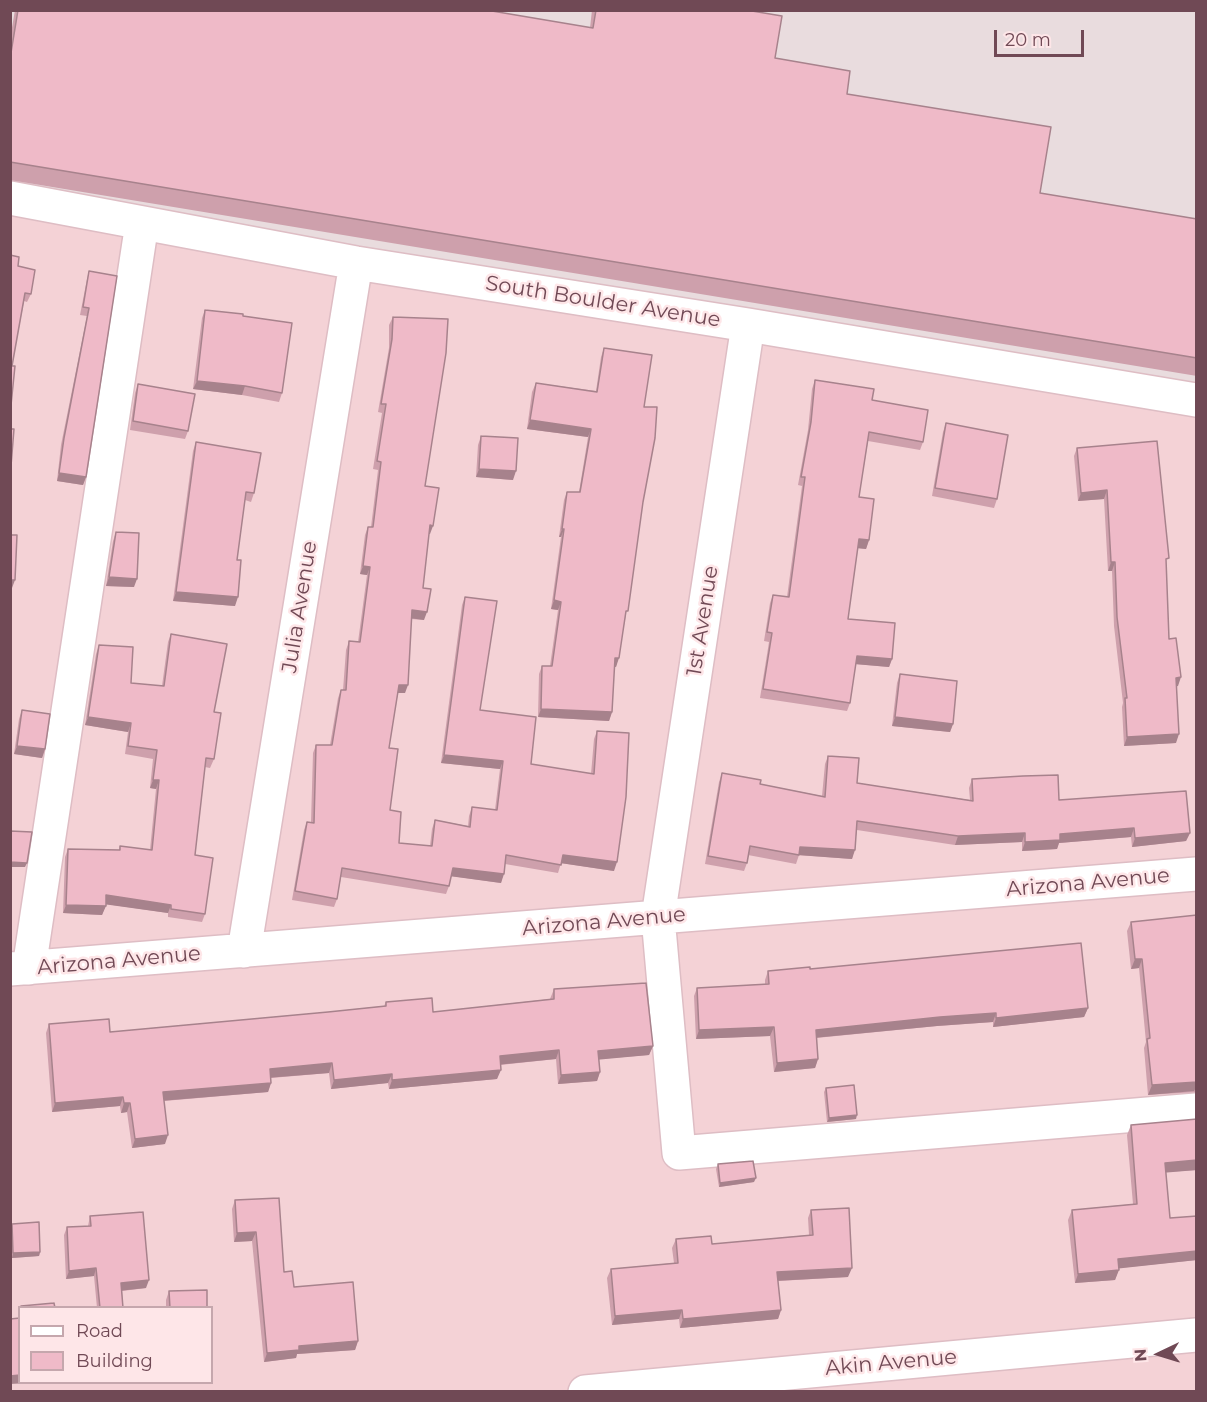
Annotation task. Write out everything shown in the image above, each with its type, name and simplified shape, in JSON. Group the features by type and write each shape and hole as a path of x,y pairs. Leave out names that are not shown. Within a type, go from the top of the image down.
{"street":[{"name":"South Boulder Avenue","path":"10,198 356,262 1197,400"},
{"path":"20,969 142,222"},
{"name":"Julia Avenue","path":"244,951 356,262"},
{"name":"1st Avenue","path":"748,325 658,917 679,1153 1197,1110"},
{"name":"Arizona Avenue","path":"20,969 1197,874"},
{"name":"Akin Avenue","path":"585,1392 1197,1335"}],"shaded area":[{"path":"10,11 1196,11 1196,405 11,183"},
{"path":"10,183 1196,405 1196,1391 11,1391"}],"building":[{"path":"18,10 486,10 593,28 596,10 746,10 782,16 775,58 850,71 847,94 1051,127 1040,193 1197,219 1197,358 10,162 10,59"},
{"path":"10,255 19,257 18,266 35,270 31,294 25,293 12,366 15,366 10,415"},
{"path":"89,271 117,276 86,477 59,473 89,308 83,307"},
{"path":"205,310 292,323 282,393 197,381"},
{"path":"393,317 448,319 446,353 425,486 439,488 433,526 430,525 423,588 431,589 427,612 412,610 408,685 399,685 389,748 398,749 390,810 401,812 399,843 432,846 435,820 470,827 472,807 497,810 503,761 444,755 465,597 497,601 480,710 536,717 531,764 594,774 597,731 629,733 626,797 617,862 563,855 561,865 506,855 504,874 453,868 449,886 342,868 337,899 295,891 307,822 314,823 316,745 332,745 341,690 346,690 349,641 360,642 370,567 363,566 368,527 373,527 381,462 377,461 386,404 381,404 392,339"},
{"path":"604,348 652,355 644,407 657,407 655,438 643,502 628,611 626,611 619,658 615,658 612,712 541,709 542,666 552,666 561,602 554,600 567,492 580,492 591,429 530,420 536,383 597,392"},
{"path":"815,380 874,389 872,400 928,410 923,442 869,432 859,497 874,499 869,540 859,539 848,619 895,623 892,659 857,656 850,703 763,689 772,633 767,632 773,595 789,597 805,477 801,477 811,422"},
{"path":"138,384 195,394 188,431 133,421"},
{"path":"946,423 1008,435 997,499 935,488"},
{"path":"10,429 14,429 11,466 10,466"},
{"path":"481,436 518,438 516,471 479,469"},
{"path":"1157,441 1169,558 1166,559 1169,639 1176,638 1181,677 1176,678 1179,734 1127,737 1125,698 1127,698 1117,617 1115,562 1111,562 1107,490 1081,493 1077,448"},
{"path":"196,442 261,453 254,493 246,492 237,560 241,560 238,597 176,592"},
{"path":"116,532 139,533 137,579 109,577"},
{"path":"10,535 17,535 15,580 10,580"},
{"path":"171,634 227,644 214,712 221,713 214,759 206,758 195,855 213,858 205,914 171,909 171,905 106,895 106,906 66,905 68,849 120,850 120,846 152,850 159,780 153,780 157,750 128,746 131,723 88,717 99,645 133,647 131,683 164,686"},
{"path":"900,674 957,681 953,724 895,717"},
{"path":"22,710 50,714 45,749 17,746"},
{"path":"828,756 859,758 857,783 973,801 972,779 1023,776 1058,775 1059,800 1186,791 1190,833 1135,838 1134,828 1060,834 1060,840 1025,842 1025,833 958,836 857,821 855,850 800,847 799,855 750,846 747,863 708,856 722,773 761,780 760,784 825,797"},
{"path":"10,831 32,832 27,863 10,862"},
{"path":"1197,915 1197,1082 1152,1085 1142,959 1135,959 1131,922"},
{"path":"1081,943 1088,1008 996,1018 996,1013 940,1017 816,1030 818,1059 777,1063 774,1027 699,1030 697,988 769,984 768,971"},
{"path":"646,983 653,1046 598,1051 600,1072 561,1075 559,1050 500,1056 501,1070 392,1080 392,1074 334,1080 332,1063 270,1069 271,1083 163,1092 168,1135 135,1139 130,1103 124,1103 123,1097 55,1103 49,1024 109,1019 110,1032 386,1006 386,1002 432,998 433,1012 554,999 554,989"},
{"path":"854,1085 857,1115 829,1118 826,1088"},
{"path":"1197,1119 1197,1160 1165,1163 1170,1218 1197,1216 1197,1251 1118,1259 1119,1270 1078,1274 1072,1210 1137,1204 1131,1125"},
{"path":"753,1161 756,1178 720,1183 718,1164"},
{"path":"279,1198 284,1272 292,1271 294,1287 353,1282 358,1341 299,1346 299,1350 267,1353 256,1232 237,1233 235,1200"},
{"path":"849,1208 852,1268 777,1272 781,1310 683,1319 682,1310 615,1316 611,1269 678,1263 676,1239 711,1236 712,1244 813,1235 811,1210"},
{"path":"143,1212 149,1280 121,1283 123,1306 100,1306 96,1268 69,1271 67,1227 91,1226 90,1216"},
{"path":"39,1222 40,1252 13,1253 12,1224"},
{"path":"207,1290 207,1306 170,1306 169,1291"},
{"path":"54,1303 55,1306 21,1306"},
{"path":"18,1318 18,1375 10,1376 10,1319"}]}
